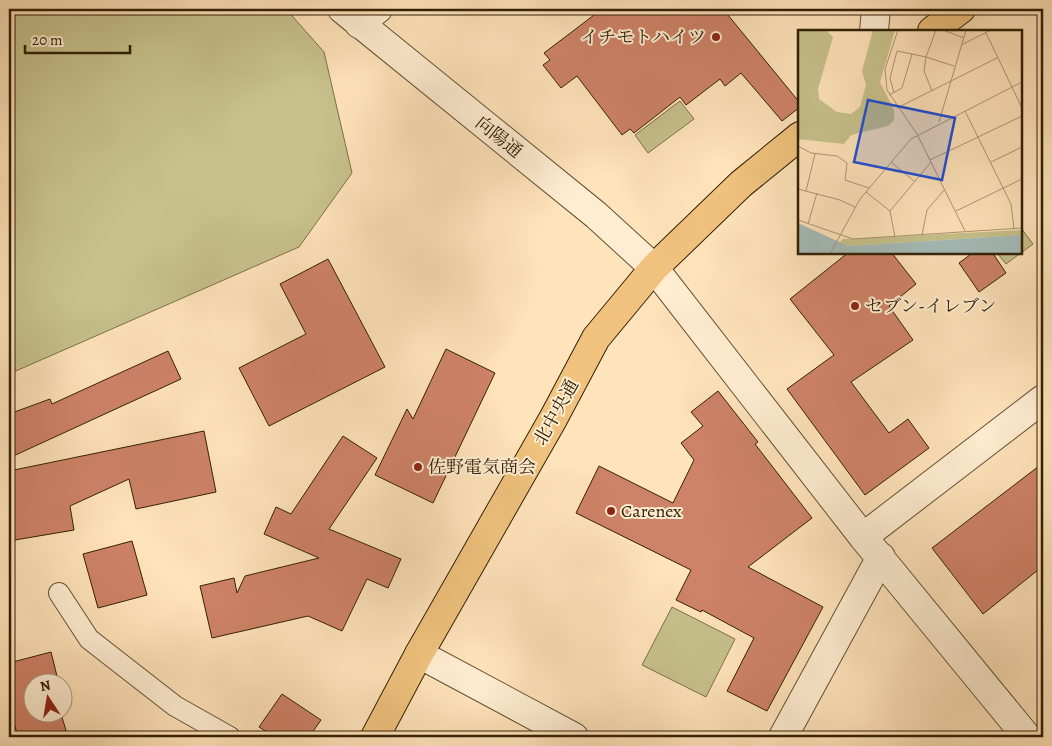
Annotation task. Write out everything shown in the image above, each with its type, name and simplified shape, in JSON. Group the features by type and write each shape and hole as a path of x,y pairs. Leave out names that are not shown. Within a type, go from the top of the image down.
{"highway":[{"path":"933,30 961,9"},
{"name":"北中央通","path":"375,737 419,654 553,419 596,338 654,268 741,184 798,138"}],"street":[{"path":"874,30 876,9"},
{"name":"向陽通","path":"360,14 596,215 654,268 872,547 1027,737"},
{"path":"783,737 872,547 1043,399"},
{"path":"419,654 574,737"}],"lane":[{"path":"59,593 89,639 175,706 230,737"}],"shaded area":[{"path":"9,9 286,9 324,52 352,173 299,247 9,374"},
{"path":"680,101 694,119 648,153 635,135"},
{"path":"1022,229 1033,244 1022,252"},
{"path":"998,254 1020,254 1006,264"},
{"path":"672,607 735,639 706,697 642,665"}],"building":[{"path":"602,9 723,9 798,101 798,109 782,121 741,73 725,86 720,79 686,105 680,97 634,133 630,129 622,135 577,76 561,88 543,65 550,60 544,53"},
{"path":"846,254 893,254 916,284 889,306 913,340 851,382 889,433 908,419 929,448 865,495 787,389 834,355 790,299"},
{"path":"971,254 993,254 1006,273 979,292 959,263"},
{"path":"328,259 385,367 269,426 239,368 306,334 280,284"},
{"path":"446,349 495,373 433,503 375,475 407,409 413,419"},
{"path":"168,351 181,379 9,458 9,414 50,399 52,404"},
{"path":"718,391 758,442 755,444 812,518 748,567 823,607 767,711 727,691 754,638 702,610 701,612 676,600 691,570 576,513 599,466 673,503 694,460 681,443 703,426 691,412"},
{"path":"204,431 216,492 136,509 129,479 70,506 74,530 9,541 9,471"},
{"path":"343,436 377,458 329,529 401,559 388,588 367,579 342,631 308,616 212,638 200,586 234,578 237,593 245,576 319,558 264,534 276,507 291,514"},
{"path":"1043,463 1043,566 983,614 932,548"},
{"path":"132,541 147,595 98,608 83,554"},
{"path":"51,652 56,674 22,674 22,724 64,724 68,737 18,737 9,705 9,663"},
{"path":"282,694 321,720 309,737 275,737 259,727"}],"place":[{"name":"イチモトハイツ","path":"716,37"},
{"name":"セブン-イレブン","path":"855,306"},
{"name":"佐野電気商会","path":"418,467"},
{"name":"Carenex","path":"611,511"}]}
